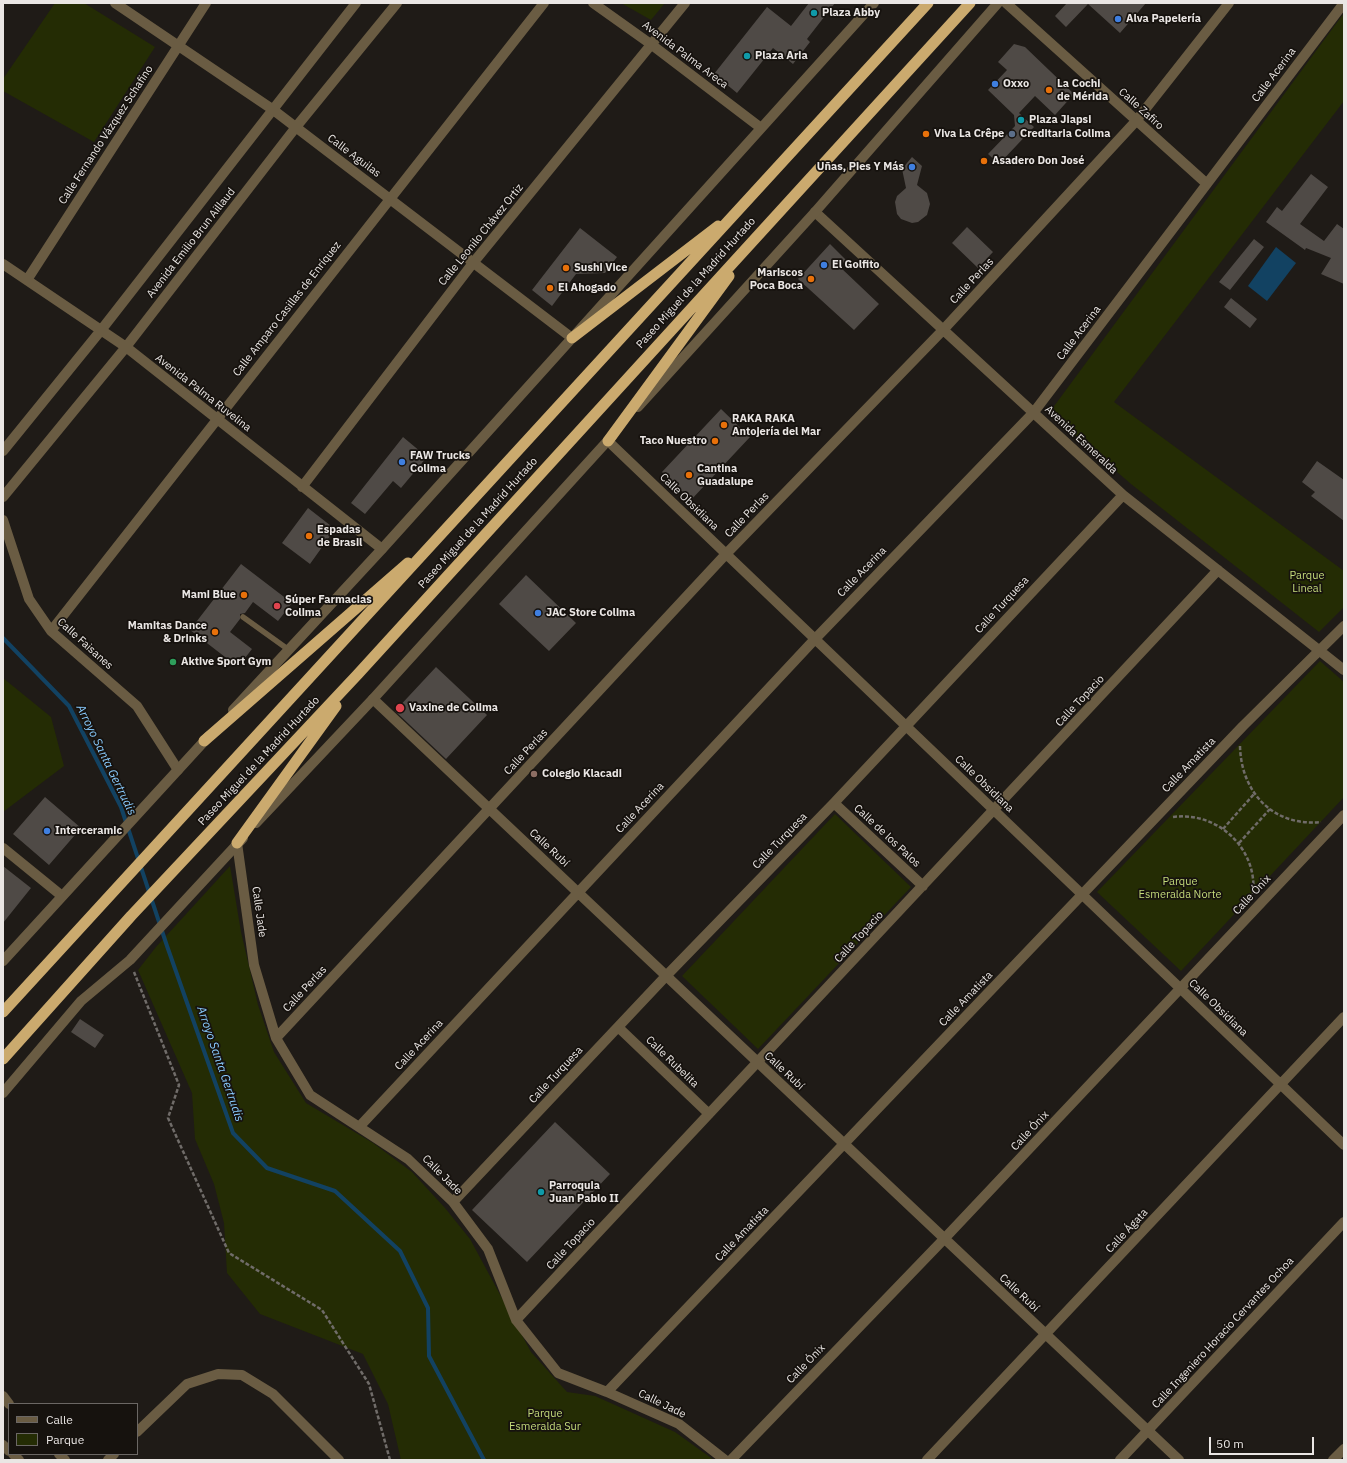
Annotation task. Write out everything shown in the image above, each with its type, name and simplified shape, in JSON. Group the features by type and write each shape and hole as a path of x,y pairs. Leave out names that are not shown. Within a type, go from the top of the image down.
{"highway":[{"name":"Paseo Miguel de la Madrid Hurtado","path":"3,1012 928,3"},
{"name":"Paseo Miguel de la Madrid Hurtado","path":"3,1059 131,916 358,674 970,3"},
{"path":"572,338 742,207"},
{"path":"608,440 764,228"},
{"path":"204,741 318,642 377,588 443,533"},
{"path":"237,843 358,674"}],"street":[{"name":"Calle Aguilas","path":"115,3 272,109 572,338"},
{"name":"Calle Fernando Vázquez Schafino","path":"27,280 206,3"},
{"name":"Avenida Emilio Brun Aillaud","path":"3,451 102,329 356,3"},
{"name":"Avenida Emilio Brun Aillaud","path":"3,497 126,347 296,128 397,3"},
{"name":"Calle Amparo Casillas de Enríquez","path":"51,631 216,418 544,3"},
{"name":"Avenida Palma Areca","path":"593,3 652,45 761,128"},
{"name":"Calle Leonilo Chávez Ortiz","path":"302,487 473,263 685,3"},
{"path":"3,961 382,549 874,3"},
{"path":"3,1093 81,1001 130,960 237,843 373,699 816,212 998,3"},
{"name":"Calle Zafiro","path":"1006,3 1207,184"},
{"name":"Calle Perlas","path":"276,1038 726,554 943,330 1136,121 1229,3"},
{"name":"Calle Acerina","path":"360,1126 815,638 1034,412 1344,3"},
{"name":"Avenida Esmeralda","path":"816,212 1123,495 1344,670"},
{"name":"Avenida Palma Ruvelina","path":"3,264 102,329 126,347 382,549"},
{"name":"Calle Obsidiana","path":"608,440 1344,1145"},
{"name":"Calle Turquesa","path":"453,1202 666,976 834,803 1123,495"},
{"name":"Calle Faisanes","path":"3,520 29,599 51,631 137,706 178,770"},
{"name":"Calle Topacio","path":"516,1320 995,811 1218,570"},
{"name":"Calle Amatista","path":"607,1392 1243,726 1344,626"},
{"name":"Calle Rubí","path":"373,699 1179,1460"},
{"name":"Calle de los Palos","path":"834,803 923,886"},
{"name":"Calle Ónix","path":"731,1460 944,1239 1181,989 1343,815"},
{"name":"Calle Jade","path":"237,843 254,965 276,1038 310,1095 360,1126 408,1159 453,1202 488,1249 516,1320 558,1372 679,1424 725,1460"},
{"path":"3,848 62,896"},
{"name":"Calle Ágata","path":"927,1460 1344,1017"},
{"name":"Calle Rubelita","path":"618,1027 709,1114"},
{"name":"Calle Ingeniero Horacio Cervantes Ochoa","path":"1120,1460 1344,1222"},
{"path":"138,1431 187,1384 218,1374 242,1375 273,1394 339,1460"},
{"path":"1333,1460 1344,1449"}],"lane":[{"path":"243,617 289,650"}],"path":[{"path":"1243,726 1240,743 1240,761 1248,784 1254,794 1270,809 1282,816 1299,822 1326,821 1343,815"},
{"path":"1224,829 1254,794"},
{"path":"1239,843 1270,809"},
{"path":"1168,818 1192,817 1209,821 1224,829 1239,843 1247,856 1252,870 1254,885 1253,897"},
{"path":"130,960 180,1085 168,1118 229,1253 322,1310 369,1384 390,1460"}],"green space":[{"path":"55,3 84,3 155,47 94,142 3,91 3,79"},
{"path":"621,3 665,3 651,20"},
{"name":"Parque Lineal","path":"1344,13 1344,101 1114,402 1344,571 1344,607 1319,632 1131,484 1049,413"},
{"name":"Parque Esmeralda Norte","path":"1320,661 1344,682 1344,797 1181,971 1097,892"},
{"path":"3,678 51,717 64,766 3,812"},
{"path":"835,814 911,887 758,1049 682,976"},
{"name":"Parque Esmeralda Sur","path":"230,866 241,932 258,1005 274,1052 306,1103 373,1143 412,1172 445,1208 470,1239 531,1352 567,1392 595,1396 675,1432 714,1460 401,1460 388,1404 363,1354 260,1314 227,1273 224,1223 214,1184 195,1139 192,1093 138,970 156,947"}],"water":[{"path":"1276,247 1296,263 1267,301 1248,286"}],"building":[{"name":"Plaza Aria","path":"809,3 835,3 807,39 810,42 793,64 773,48 737,93 714,74 767,7 791,26"},
{"name":"Alva Papelería","path":"1067,3 1146,3 1120,33 1088,4 1066,27 1055,16"},
{"path":"1014,44 1025,47 1074,94 1055,115 1035,96 1019,113 1034,127 999,164 988,154 1015,126 1014,115 988,90 1007,70 998,62"},
{"path":"912,157 922,166 917,185 927,193 930,204 927,215 918,222 912,223 901,219 897,214 895,202 897,196 906,188 902,169"},
{"path":"1311,174 1328,187 1300,224 1324,241 1337,224 1344,229 1344,284 1321,274 1331,258 1306,248 1305,250 1266,222 1277,207 1282,211"},
{"path":"967,227 993,252 978,268 952,243"},
{"path":"580,228 617,257 605,273 576,274 552,306 532,290"},
{"path":"1254,239 1264,247 1230,290 1219,282"},
{"path":"830,244 846,260 840,267 879,304 854,330 798,279"},
{"path":"1231,298 1257,319 1250,328 1224,307"},
{"path":"721,409 750,437 691,500 662,472"},
{"name":"FAW Trucks Colima","path":"403,437 427,457 401,488 393,481 365,514 351,503"},
{"path":"1317,461 1344,480 1344,521 1311,496 1315,492 1302,482"},
{"name":"Espadas de Brasil","path":"308,508 335,529 310,564 282,543"},
{"path":"241,564 292,603 278,621 253,602 245,613 240,614 240,619 230,632 252,649 238,667 190,630"},
{"name":"JAC Store Colima","path":"526,575 576,623 549,651 499,604"},
{"path":"436,667 487,715 446,759 395,711"},
{"name":"Interceramic","path":"45,797 81,828 49,865 13,834"},
{"path":"3,866 31,888 3,923"},
{"path":"80,1019 104,1035 95,1048 71,1032"},
{"name":"Parroquia Juan Pablo II","path":"555,1122 610,1174 527,1262 472,1210"}],"waterway":[{"name":"Arroyo Santa Gertrudis","path":"3,638 69,706 121,807 167,946 233,1133 267,1168 335,1191 400,1251 428,1308 429,1356 484,1460"}],"place":[{"name":"Plaza Abby","path":"814,13"},
{"name":"Alva Papelería","path":"1118,19"},
{"name":"Plaza Aria","path":"747,56"},
{"name":"Oxxo","path":"995,84"},
{"name":"La Cochi de Mérida","path":"1049,90"},
{"name":"Plaza Jiapsi","path":"1021,120"},
{"name":"Viva La Crêpe","path":"926,134"},
{"name":"Creditaria Colima","path":"1012,134"},
{"name":"Asadero Don José","path":"984,161"},
{"name":"Uñas, Pies Y Más","path":"912,167"},
{"name":"El Golfito","path":"824,265"},
{"name":"Sushi Vice","path":"566,268"},
{"name":"Mariscos Poca Boca","path":"811,279"},
{"name":"El Ahogado","path":"550,288"},
{"name":"RAKA RAKA Antojería del Mar","path":"724,425"},
{"name":"Taco Nuestro","path":"715,441"},
{"name":"FAW Trucks Colima","path":"402,462"},
{"name":"Cantina Guadalupe","path":"689,475"},
{"name":"Espadas de Brasil","path":"309,536"},
{"name":"Mami Blue","path":"244,595"},
{"name":"Súper Farmacias Colima","path":"277,606"},
{"name":"JAC Store Colima","path":"538,613"},
{"name":"Mamitas Dance & Drinks","path":"215,632"},
{"name":"Aktive Sport Gym","path":"173,662"},
{"name":"Vaxine de Colima","path":"400,708"},
{"name":"Colegio Klacadi","path":"534,774"},
{"name":"Interceramic","path":"47,831"},
{"name":"Parroquia Juan Pablo II","path":"541,1192"}]}
